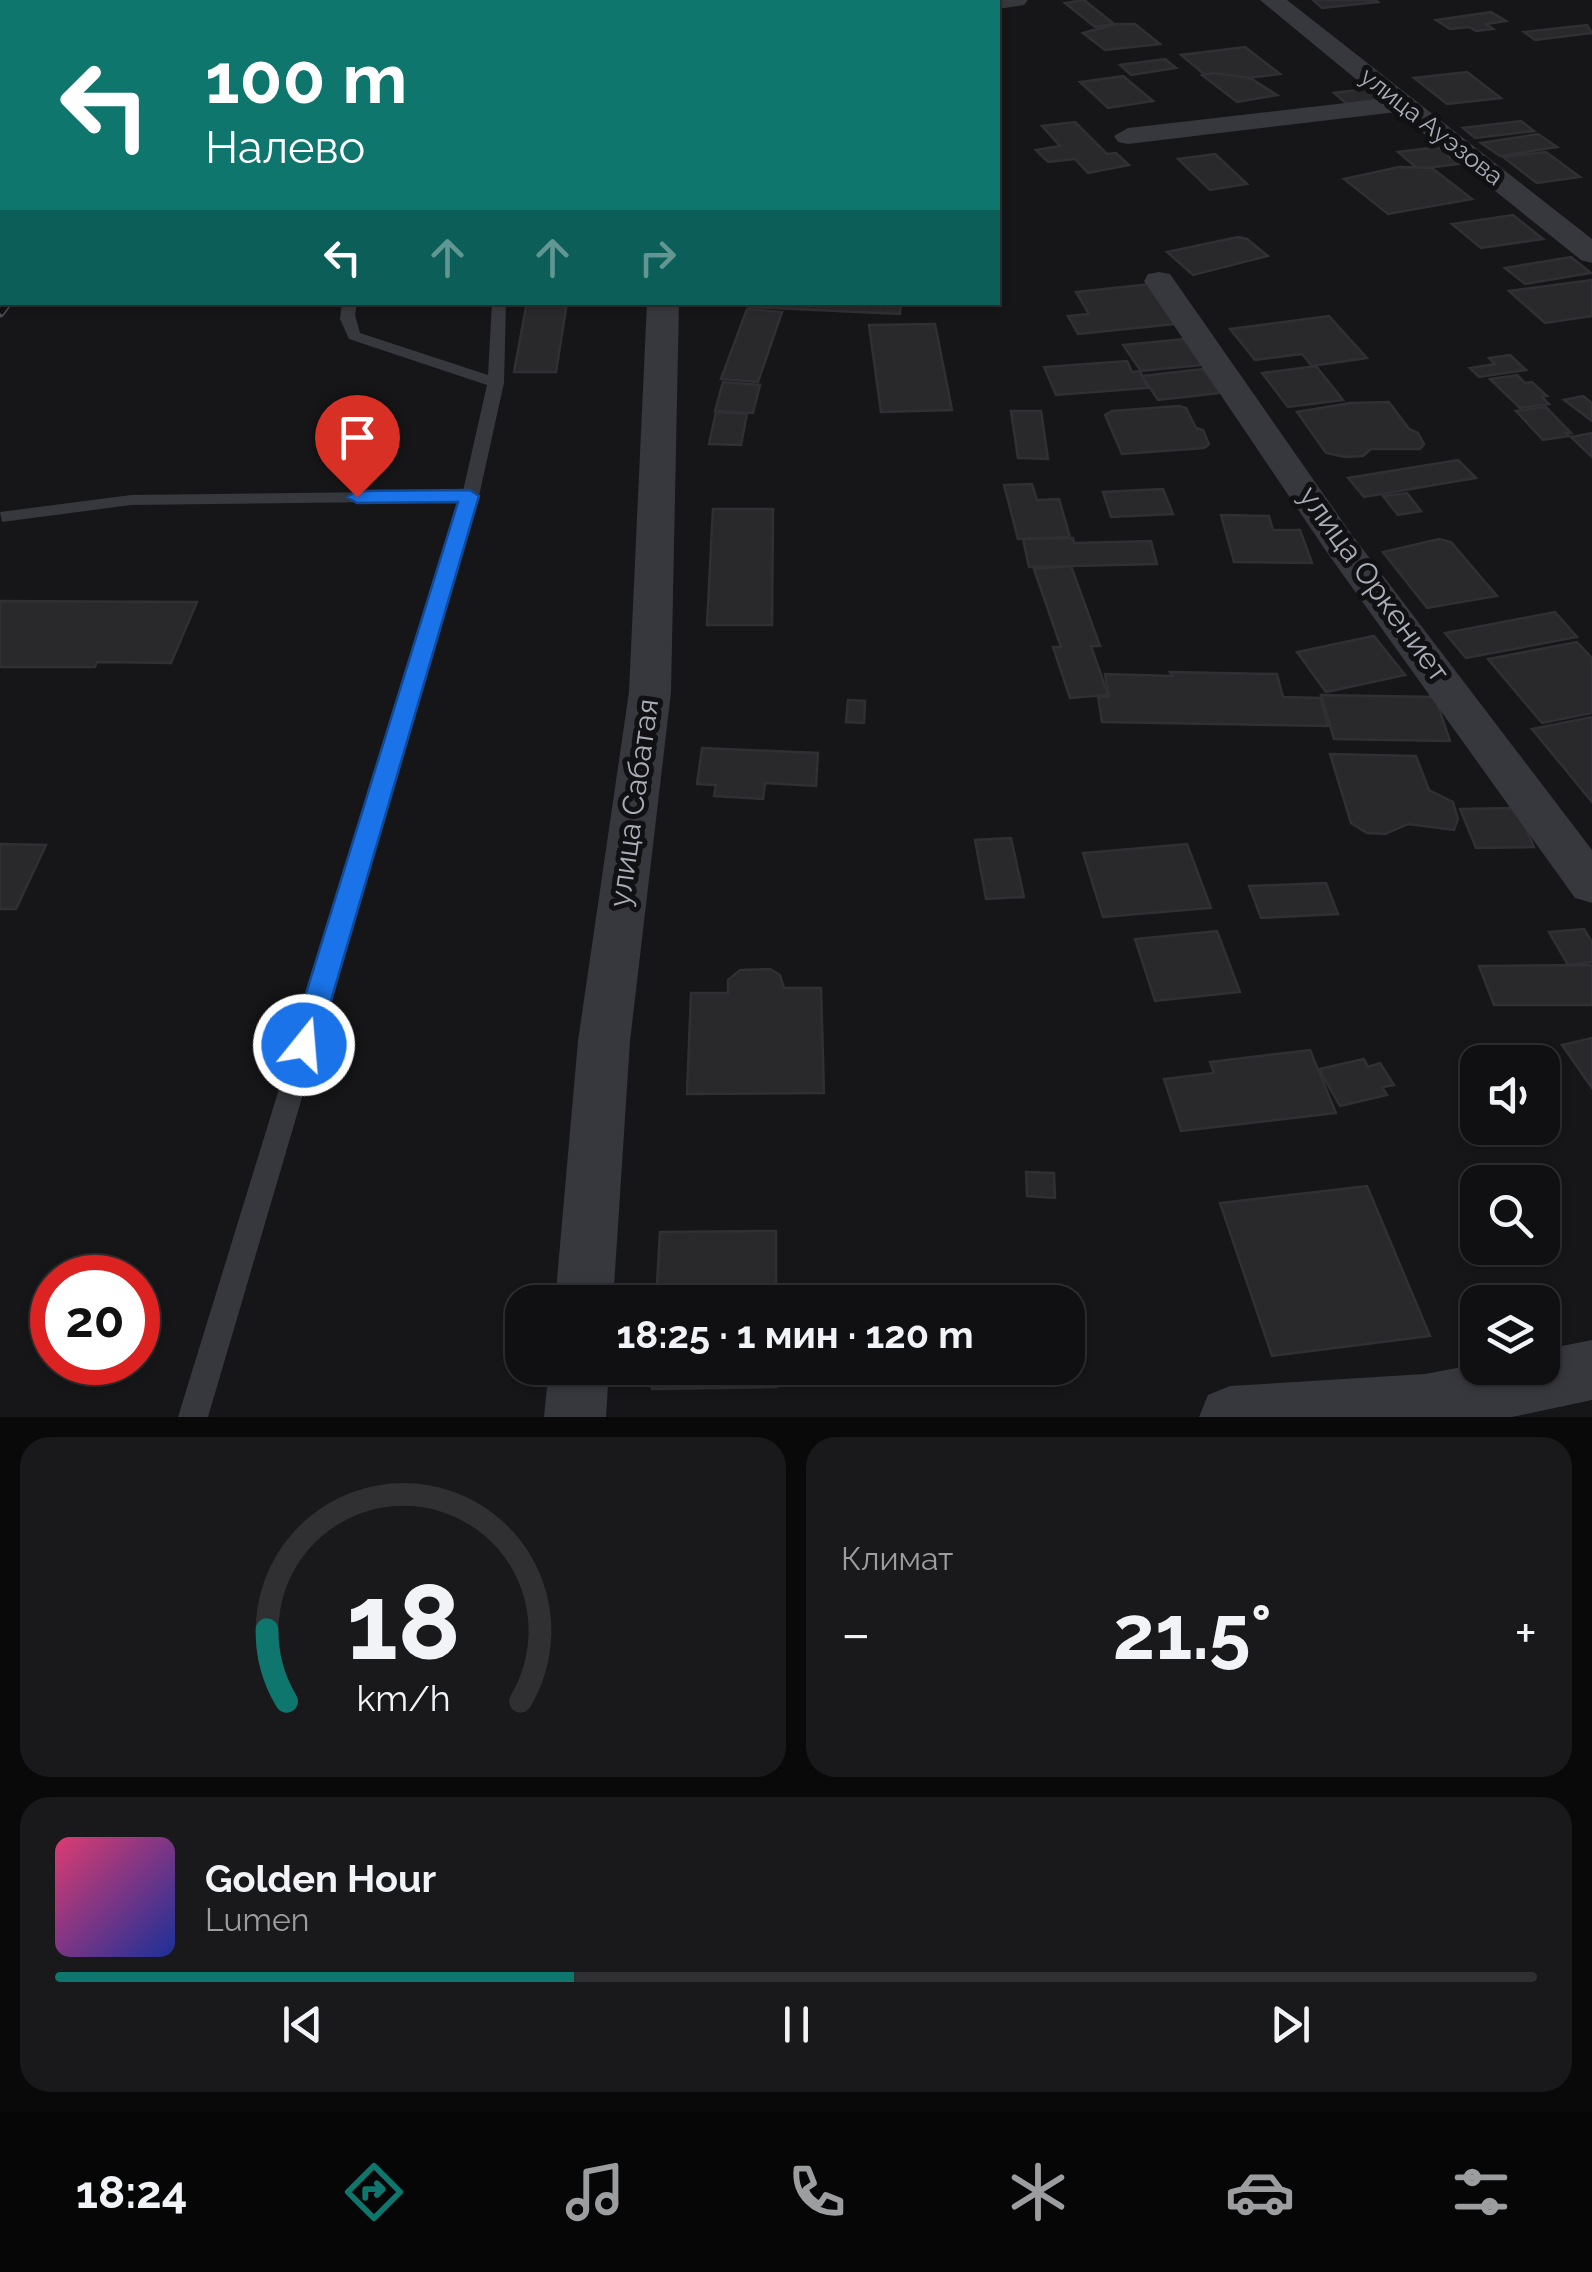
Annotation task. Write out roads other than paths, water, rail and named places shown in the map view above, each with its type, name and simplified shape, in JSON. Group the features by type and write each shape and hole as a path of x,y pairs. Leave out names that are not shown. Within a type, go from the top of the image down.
{"street":[{"name":"улица Ауэзова","path":"1272,0 1592,254"},
{"path":"1128,136 1402,104"},
{"name":"улица Оркениет","path":"1159,281 1340,543 1592,885"},
{"name":"улица Сабатая","path":"585,1285 604,1041 650,692 663,305"},
{"path":"1230,1417 1427,1411 1592,1370"},
{"path":"575,1417 578,1385"}],"lane":[{"path":"350,305 348,324 354,336 496,383"},
{"path":"193,1417 470,496 496,383 499,305"},
{"path":"2,517 131,500 470,496"}],"railway":[{"path":"0,313 6,305"}]}
